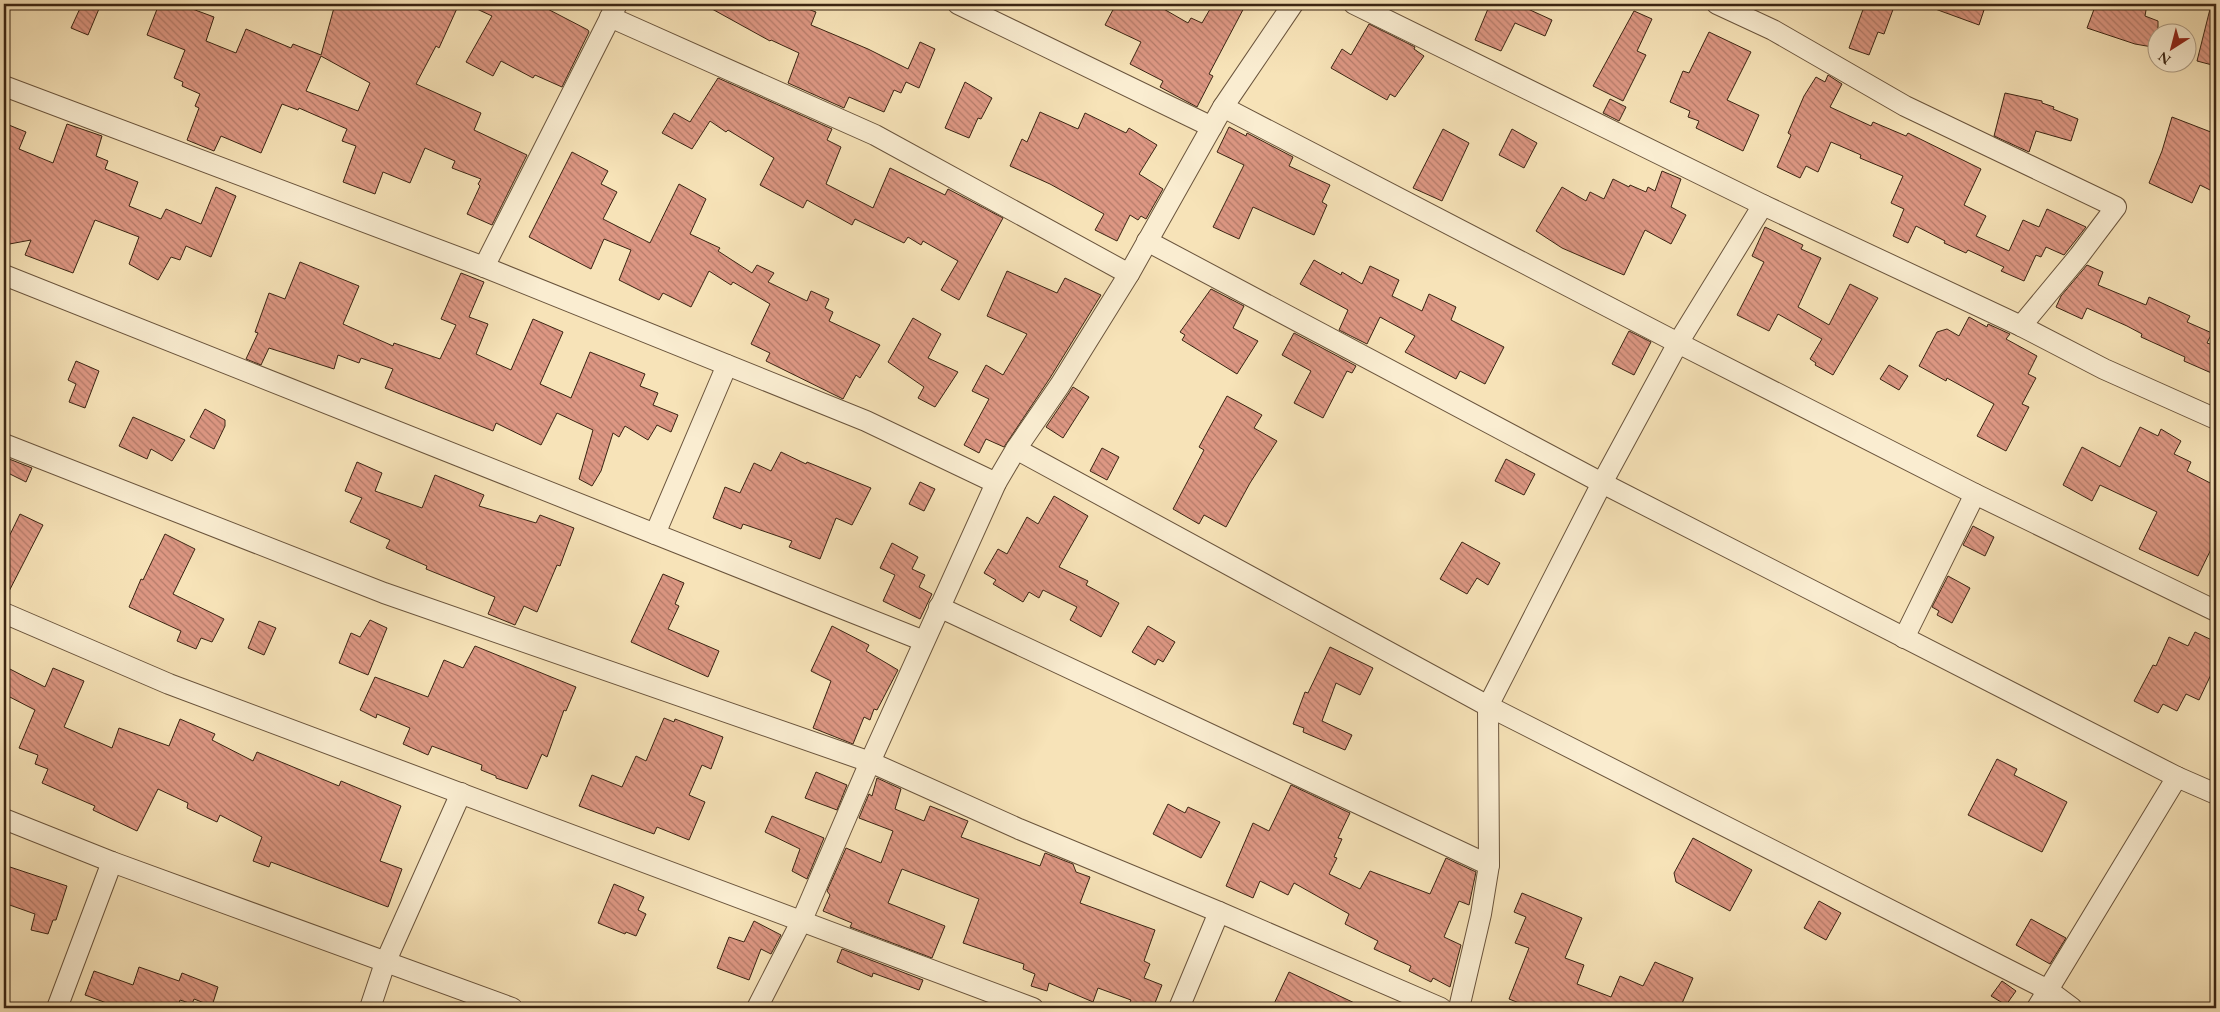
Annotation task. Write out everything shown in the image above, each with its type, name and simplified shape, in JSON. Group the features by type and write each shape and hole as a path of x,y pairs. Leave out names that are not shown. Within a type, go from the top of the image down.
{"street":[{"path":"958,4 1212,127"},
{"path":"757,1008 802,920 870,762 996,483 1129,274 1223,107 1293,4"},
{"path":"1354,4 1763,204 2021,326 2104,369 2216,419"},
{"path":"1717,4 1773,30 1905,106 2116,207 2079,256 2021,326"},
{"path":"484,267 614,10 875,136 1129,274"},
{"path":"4,86 484,267 673,345 866,421 996,483"},
{"path":"1223,107 1678,343 1975,494 2216,611"},
{"path":"1459,1008 1481,914 1489,865 1488,706 1602,483 1678,343 1763,204"},
{"path":"1148,241 1602,483 2177,777 2216,794"},
{"path":"4,276 924,641"},
{"path":"655,534 727,365"},
{"path":"4,444 384,593 870,762 1019,829 1219,912 1441,1008"},
{"path":"1016,449 1488,706 2048,990 2072,1008"},
{"path":"1904,638 1975,494"},
{"path":"939,607 1489,865"},
{"path":"4,613 169,684 1033,1008"},
{"path":"2037,1008 2177,777"},
{"path":"370,1008 386,962 461,793"},
{"path":"4,818 112,862 512,1008"},
{"path":"57,1008 112,862"},
{"path":"1179,1008 1219,912"}],"building":[{"path":"82,4 101,4 88,35 71,28"},
{"path":"159,4 179,4 214,17 206,41 236,53 246,29 291,48 293,44 321,55 335,4 459,4 439,48 436,46 416,84 481,113 474,130 527,155 492,225 467,214 480,186 478,184 481,179 452,168 455,161 425,148 410,183 383,172 375,194 343,182 356,146 342,141 347,129 299,108 298,110 282,104 261,153 221,136 214,151 187,140 199,108 195,106 200,94 182,86 183,82 174,78 185,50 147,35","holes":["321,56 370,83 358,111 306,91"]},
{"path":"466,4 538,4 588,30 589,32 562,87 535,75 533,78 501,61 493,76 466,62 492,16"},
{"path":"703,4 794,4 816,12 811,25 868,49 908,69 920,42 935,49 919,88 906,82 901,93 894,90 884,112 849,97 844,108 788,83 799,53 770,41"},
{"path":"1116,4 1155,4 1188,23 1191,18 1202,23 1213,4 1246,4 1209,74 1213,76 1197,107 1160,87 1163,81 1130,64 1141,42 1105,25"},
{"path":"1490,4 1517,4 1552,20 1545,36 1515,23 1501,51 1475,40"},
{"path":"1865,4 1895,4 1884,34 1878,32 1869,55 1849,48"},
{"path":"1928,4 1986,4 1979,25 1927,6"},
{"path":"2096,4 2147,4 2145,16 2158,21 2148,22 2148,46 2135,44 2087,28"},
{"path":"2210,9 2216,10 2216,66 2198,61"},
{"path":"1634,11 1652,19 1637,51 1646,55 1623,101 1593,86"},
{"path":"1369,24 1415,47 1414,49 1424,56 1395,97 1390,94 1387,100 1331,68 1342,49 1351,55"},
{"path":"1709,32 1751,52 1727,100 1759,115 1743,151 1696,128 1699,121 1688,117 1690,111 1670,102 1683,71 1689,73"},
{"path":"1828,75 1842,84 1830,107 1871,126 1873,122 1906,136 1908,133 1981,169 1964,205 1986,216 1976,236 2009,251 2023,220 2039,227 2047,209 2086,227 2064,255 2046,247 2041,257 2036,255 2024,281 2001,271 2004,267 1968,250 1966,253 1944,243 1945,241 1916,226 1908,243 1893,236 1904,209 1891,203 1903,176 1860,158 1861,155 1831,142 1818,172 1806,166 1800,178 1777,167 1791,135 1788,133 1804,96 1816,77 1825,82"},
{"path":"718,78 832,129 827,140 841,147 826,184 873,208 890,168 945,195 948,189 1003,218 959,300 941,290 958,261 923,241 921,245 908,237 904,243 855,219 852,225 807,200 803,208 760,185 774,158 728,130 726,132 710,121 692,149 662,133 674,113 690,122"},
{"path":"965,82 992,98 981,119 978,118 969,138 945,128"},
{"path":"2005,93 2042,101 2042,103 2054,107 2053,109 2078,119 2071,141 2036,131 2029,152 1994,136"},
{"path":"1610,99 1626,107 1619,121 1603,113"},
{"path":"1040,112 1078,129 1085,113 1126,133 1129,128 1157,145 1139,174 1163,189 1146,219 1141,216 1138,220 1130,215 1117,241 1095,230 1104,214 1050,184 1010,166 1022,139 1027,142"},
{"path":"2172,117 2216,134 2216,175 2210,190 2200,185 2192,203 2149,183 2162,151"},
{"path":"4,123 26,132 19,149 53,163 67,124 102,136 96,156 108,161 105,169 138,182 129,206 161,219 166,209 201,224 216,187 236,196 211,257 186,246 180,260 171,257 158,280 129,264 139,237 95,220 73,273 25,255 31,240 4,245"},
{"path":"1229,127 1246,136 1247,133 1293,157 1289,166 1330,185 1322,202 1327,205 1314,235 1253,207 1239,239 1213,227 1244,165 1217,152"},
{"path":"1443,129 1469,143 1442,201 1413,188"},
{"path":"1512,129 1537,143 1524,168 1499,155"},
{"path":"572,152 608,171 601,184 617,192 603,219 650,243 679,184 706,199 690,234 720,248 718,251 752,273 757,265 774,273 768,282 807,301 811,291 829,299 825,308 833,312 829,321 880,345 860,378 856,375 843,399 766,361 770,353 751,344 770,304 733,282 731,285 709,271 691,307 663,293 659,300 619,280 631,250 604,239 591,269 529,237"},
{"path":"1662,171 1681,179 1671,207 1686,215 1671,244 1645,230 1624,275 1562,248 1536,231 1562,187 1586,201 1590,192 1604,199 1613,179 1629,187 1630,185 1646,192 1648,187 1655,191"},
{"path":"1765,227 1803,245 1801,249 1821,258 1798,307 1829,325 1850,284 1878,298 1833,375 1815,365 1816,363 1810,359 1822,339 1778,314 1769,331 1737,315 1764,262 1752,256"},
{"path":"1314,260 1341,275 1342,272 1362,284 1370,266 1399,280 1392,296 1422,311 1429,294 1456,307 1451,320 1504,347 1485,384 1460,371 1456,379 1405,352 1415,336 1380,317 1367,344 1339,330 1348,310 1300,284"},
{"path":"300,262 359,286 343,324 393,346 394,343 440,359 456,325 441,319 461,273 484,282 469,317 488,324 476,354 511,370 533,319 563,332 540,384 571,398 590,352 645,374 640,386 658,393 653,405 678,415 671,432 657,425 648,440 625,426 619,437 613,433 601,471 592,486 579,479 593,430 557,413 541,445 496,423 493,431 385,388 393,369 361,358 359,363 338,355 334,369 269,348 261,365 246,359 258,333 255,332 269,293 285,299"},
{"path":"2087,265 2103,272 2098,285 2146,305 2149,297 2190,316 2187,322 2212,333 2207,343 2216,346 2216,375 2184,361 2185,357 2141,337 2142,334 2127,326 2087,308 2082,319 2056,307 2061,296"},
{"path":"1007,271 1057,293 1065,278 1101,295 1050,378 1004,447 986,439 979,453 964,445 989,399 972,391 986,365 1003,375 1027,334 987,316"},
{"path":"1211,289 1244,306 1233,328 1258,341 1237,374 1182,340 1185,335 1180,332"},
{"path":"1969,317 1987,327 1988,324 2010,334 2006,339 2037,356 2028,374 2036,378 2022,404 2029,407 2006,451 1977,436 1994,404 1947,378 1946,381 1919,366 1937,332 1947,329 1959,336"},
{"path":"913,318 941,334 928,358 958,372 935,407 918,398 924,387 888,362"},
{"path":"1629,331 1651,342 1634,375 1612,364"},
{"path":"1294,333 1356,366 1352,373 1347,371 1323,418 1294,403 1311,371 1282,355"},
{"path":"76,361 99,371 85,408 69,402 76,384 68,380"},
{"path":"1889,365 1908,376 1899,390 1880,379"},
{"path":"1073,387 1089,397 1063,438 1046,427"},
{"path":"1227,396 1262,415 1254,428 1277,441 1250,483 1226,527 1204,515 1199,524 1173,509 1204,450 1199,447"},
{"path":"205,409 225,420 225,426 214,449 190,437"},
{"path":"133,417 185,440 172,461 151,449 147,459 119,446"},
{"path":"2140,427 2158,436 2161,429 2181,441 2174,454 2191,462 2187,471 2216,486 2216,539 2198,576 2139,549 2157,512 2100,485 2092,501 2063,485 2082,447 2120,467"},
{"path":"1102,448 1119,457 1107,480 1090,471"},
{"path":"781,452 806,464 807,462 871,488 852,525 836,518 820,559 789,547 792,541 743,524 741,529 713,518 725,487 740,493 754,463 771,471"},
{"path":"4,457 32,468 26,482 4,471"},
{"path":"1506,459 1535,474 1524,495 1495,481"},
{"path":"357,462 382,473 375,491 422,508 435,475 484,495 479,506 536,523 540,515 574,528 560,566 557,565 537,612 524,606 515,625 488,614 495,597 426,569 427,566 386,548 390,540 350,522 362,498 345,491"},
{"path":"920,482 935,489 924,511 909,504"},
{"path":"1054,496 1088,516 1059,567 1088,581 1086,585 1119,603 1101,637 1070,620 1077,607 1043,590 1039,598 1029,592 1023,602 993,584 996,580 984,573 998,549 1007,554 1027,517 1038,524"},
{"path":"20,514 43,525 4,601 4,547"},
{"path":"1973,526 1994,537 1985,556 1963,545"},
{"path":"165,534 195,549 173,594 224,619 212,642 201,638 196,649 177,641 181,631 129,607 141,579 143,580"},
{"path":"1462,542 1500,563 1488,585 1477,578 1467,594 1440,579"},
{"path":"892,543 918,557 912,569 925,575 919,587 932,594 920,619 883,601 895,575 880,568"},
{"path":"663,574 684,583 675,604 679,606 668,629 719,651 708,677 631,642"},
{"path":"1948,576 1970,588 1952,623 1937,615 1939,611 1932,607"},
{"path":"370,620 387,628 368,675 339,663 351,633 360,637"},
{"path":"259,621 276,628 264,655 248,648"},
{"path":"832,626 869,645 866,651 898,670 877,710 874,709 870,720 864,717 853,744 813,728 831,681 811,671"},
{"path":"1148,626 1175,642 1163,662 1158,659 1155,665 1132,652"},
{"path":"2195,632 2216,642 2216,664 2199,700 2186,694 2177,711 2163,704 2158,713 2134,701 2153,665 2156,666 2169,637 2188,646"},
{"path":"475,646 576,687 566,711 564,710 547,757 542,754 527,789 496,778 496,776 481,770 482,765 432,746 428,755 403,744 410,728 377,714 376,718 360,710 375,677 428,697 444,660 463,668"},
{"path":"1330,647 1373,668 1360,695 1336,683 1322,721 1352,735 1345,750 1303,732 1304,728 1293,724 1305,692 1308,693"},
{"path":"4,666 45,687 53,668 84,681 64,727 112,748 119,728 169,746 180,719 215,734 212,740 253,761 257,752 339,786 341,781 401,806 380,861 402,869 388,907 271,862 269,867 253,861 262,837 220,815 217,822 187,808 188,803 158,789 137,831 93,810 95,806 42,783 48,769 35,764 38,755 19,748 35,710 4,694"},
{"path":"664,718 674,722 675,719 723,737 711,769 702,765 689,795 705,802 689,840 657,827 654,834 579,806 592,775 622,787 636,756 646,761"},
{"path":"1997,759 2017,769 2014,775 2067,802 2042,852 1968,815"},
{"path":"816,772 847,785 837,810 805,798"},
{"path":"877,778 901,789 895,809 924,821 930,806 968,821 961,837 1040,866 1045,853 1073,864 1076,872 1090,877 1080,903 1155,930 1144,961 1150,964 1144,978 1162,985 1153,1008 1127,1008 1131,1000 1098,988 1093,1002 1049,983 1047,991 1031,986 1035,974 1023,969 1024,964 963,943 979,899 902,869 888,903 945,926 932,958 850,927 852,923 823,911 830,895 827,891 846,848 881,863 893,831 859,818 869,794 872,796"},
{"path":"1291,785 1350,813 1338,838 1342,839 1334,857 1337,858 1329,874 1360,889 1370,871 1430,894 1446,858 1476,872 1469,905 1459,901 1444,937 1461,945 1450,987 1433,978 1431,982 1409,971 1411,966 1374,949 1378,941 1345,924 1349,914 1294,883 1288,895 1260,881 1253,898 1226,886 1253,823 1269,831"},
{"path":"1168,804 1185,813 1188,807 1220,822 1201,858 1153,834"},
{"path":"772,816 824,838 807,879 792,871 800,849 765,832"},
{"path":"1693,838 1752,870 1730,911 1676,882 1674,873"},
{"path":"4,865 67,886 56,920 53,920 48,934 31,930 35,914 4,903"},
{"path":"614,884 644,897 638,910 646,914 636,936 626,932 625,934 598,923"},
{"path":"1522,893 1582,918 1565,958 1584,965 1577,984 1611,997 1620,976 1643,986 1655,962 1693,978 1680,1008 1532,1008 1509,999 1529,948 1515,943 1526,917 1514,912"},
{"path":"1819,901 1841,913 1826,940 1804,928"},
{"path":"2031,919 2066,938 2050,964 2016,945"},
{"path":"754,921 781,935 771,954 761,949 749,980 717,968 729,937 744,942"},
{"path":"842,949 923,980 919,990 873,973 872,977 837,962"},
{"path":"139,967 179,981 182,973 218,987 212,1006 194,999 192,1004 180,1000 177,1008 120,1008 85,995 94,971 133,985"},
{"path":"1289,972 1365,1008 1272,1008"},
{"path":"2002,981 2016,991 2006,1005 1991,996"}]}
